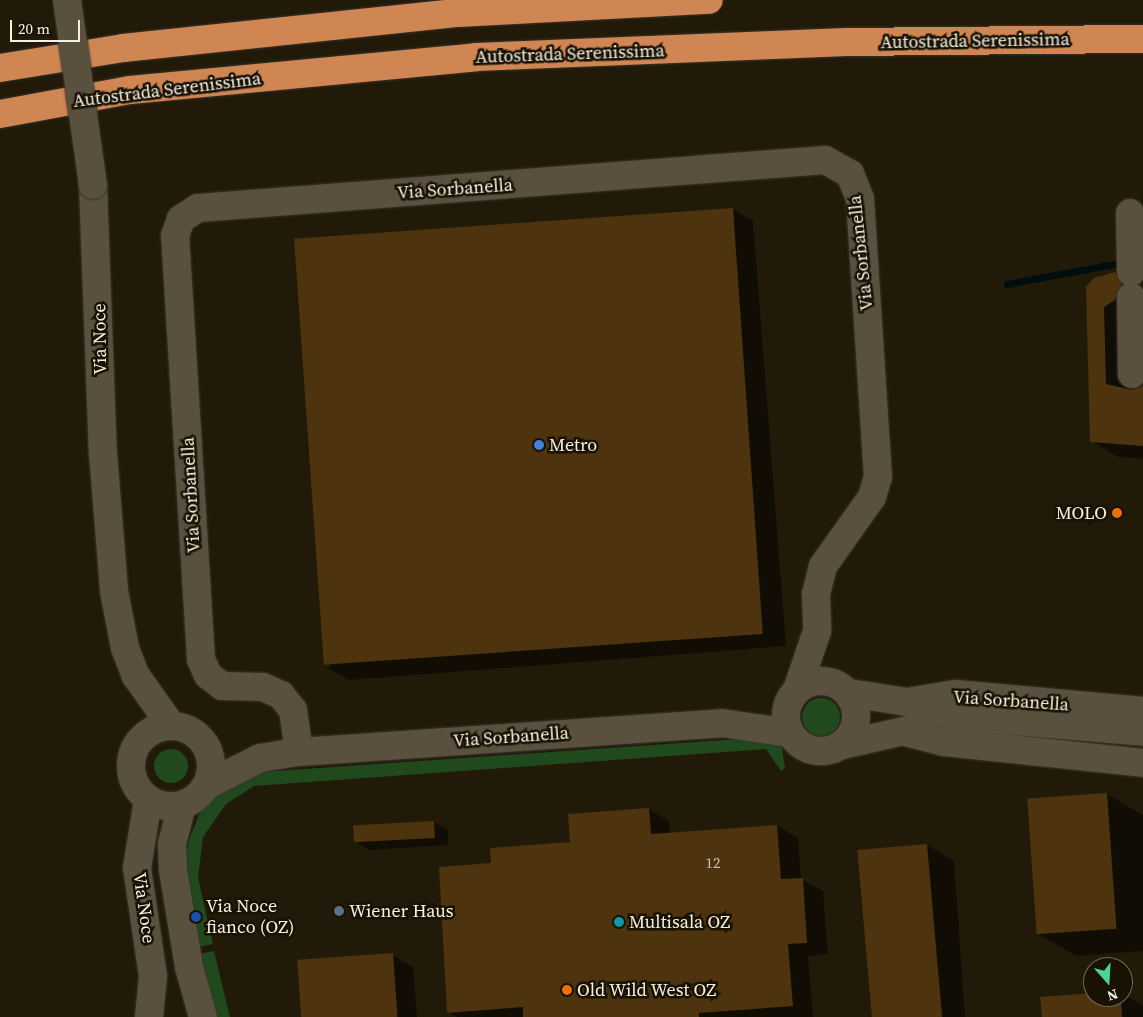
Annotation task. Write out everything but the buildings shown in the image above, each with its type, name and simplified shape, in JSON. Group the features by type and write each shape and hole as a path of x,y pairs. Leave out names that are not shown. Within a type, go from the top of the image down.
{"highway":[{"path":"0,68 123,48 458,13 709,0"},
{"name":"Autostrada Serenissima","path":"0,114 130,90 476,57 847,42 1143,39"}],"street":[{"name":"Via Noce","path":"67,0 94,185 108,535 118,610 136,676 143,736"},
{"name":"Via Sorbanella","path":"299,752 293,710 280,695 263,687 222,686 208,675 201,659 176,236 182,219 198,208 826,160 850,174 860,199 878,477 872,497 823,566 816,594 817,631 792,696 722,723"},
{"path":"1130,212 1132,374"},
{"name":"Via Sorbanella","path":"817,631 845,689 907,702 956,694 1143,711"},
{"name":"Via Noce","path":"136,676 171,725"},
{"path":"842,745 857,720 845,689 826,680 792,696 790,733 815,751 905,732 954,716"},
{"path":"907,702 954,716 1143,732"},
{"name":"Via Sorbanella","path":"207,785 260,758 299,752 722,723 790,733"},
{"path":"171,725 200,737 210,754 207,785 182,805 168,807 148,800 130,773 134,749 143,736 171,725"},
{"path":"905,732 944,742 1143,763"},
{"name":"Via Sorbanella","path":"200,737 260,758"},
{"name":"Via Noce","path":"148,800 137,868 153,976 148,1017"},
{"name":"Via Noce","path":"182,805 172,844 173,870 189,967 203,1017"}],"green space":[{"path":"821,698 828,699 834,704 839,710 839,724 834,730 828,735 821,736 814,735 808,730 803,724 802,717 803,710 808,704 814,699"},
{"path":"754,738 775,742 782,748 785,768 781,771 766,749 254,786 226,804 203,837 198,878 213,944 198,947 185,860 189,840 200,812 215,794 261,772"},
{"path":"171,749 178,750 183,754 187,759 187,773 183,778 178,782 171,783 164,782 159,778 155,773 154,766 155,759 159,754 164,750"},
{"path":"214,951 230,1017 212,1017 199,954"}],"waterway":[{"path":"1007,284 1125,262"}],"place":[{"name":"Metro","path":"539,445"},
{"name":"MOLO","path":"1117,513"},
{"name":"Wiener Haus","path":"339,911"},
{"name":"Via Noce fianco (OZ)","path":"196,917"},
{"name":"Multisala OZ","path":"619,922"},
{"name":"Old Wild West OZ","path":"567,990"}]}
